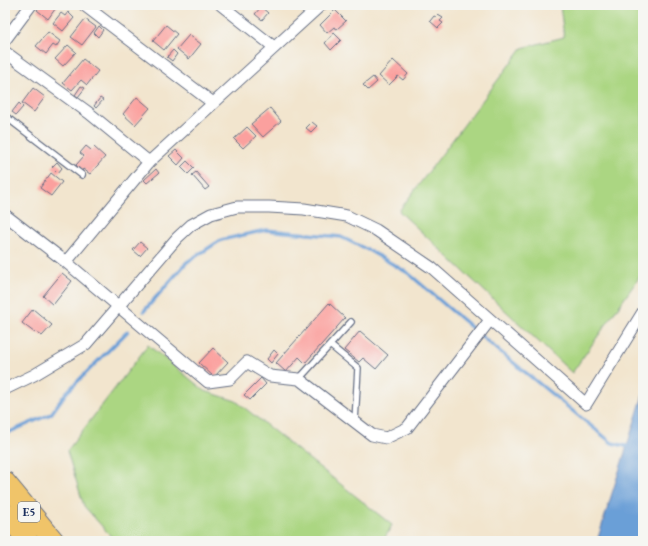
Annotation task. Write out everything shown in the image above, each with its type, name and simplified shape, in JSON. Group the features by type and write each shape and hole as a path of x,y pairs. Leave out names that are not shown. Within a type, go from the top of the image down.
{"highway":[{"name":"E5","path":"5,482 54,541"},
{"name":"E5","path":"5,514 28,541"}],"street":[{"path":"5,40 31,5"},
{"path":"84,5 213,103"},
{"path":"221,5 274,47"},
{"path":"66,262 149,162 321,5"},
{"path":"5,52 89,113 149,162"},
{"path":"5,389 34,376 86,344 177,238 191,225 211,214 237,207 304,209 347,216 376,230 432,268 586,404 643,312"},
{"path":"5,215 66,262 208,382 230,379 247,362 270,376 299,379 372,435 386,438 407,428 490,320"}],"lane":[{"path":"5,116 82,175"},
{"path":"299,379 351,322"},
{"path":"330,345 358,368 355,422"}],"green space":[{"path":"560,5 643,5 643,272 572,373 399,211 522,48 564,37"},
{"path":"148,345 205,391 236,401 392,525 383,541 115,541 84,506 67,451"}],"water":[{"path":"643,395 643,541 597,541"}],"building":[{"path":"41,5 58,5 48,19 37,10"},
{"path":"261,7 268,13 262,20 255,14"},
{"path":"335,10 346,21 337,29 334,27 327,33 320,25"},
{"path":"68,12 74,18 63,31 53,23 61,13 65,16"},
{"path":"438,15 443,18 440,21 443,23 438,28 430,21 434,16 436,17"},
{"path":"85,19 96,27 82,45 71,37"},
{"path":"166,25 177,34 164,50 153,41"},
{"path":"99,26 103,30 98,37 94,33"},
{"path":"48,32 60,41 56,47 53,45 46,54 36,46"},
{"path":"334,33 341,40 331,50 325,43"},
{"path":"189,35 201,44 189,59 177,49"},
{"path":"68,45 76,52 63,66 55,59"},
{"path":"173,50 177,54 172,61 167,57"},
{"path":"83,59 98,71 87,85 81,80 72,90 63,83"},
{"path":"393,60 408,74 403,80 398,76 389,85 379,76"},
{"path":"373,77 377,82 368,90 363,85"},
{"path":"81,86 85,88 78,97 75,95"},
{"path":"33,88 45,97 34,112 22,103"},
{"path":"137,97 150,108 135,125 123,114"},
{"path":"100,98 103,100 96,108 94,106"},
{"path":"19,103 23,107 16,115 12,112"},
{"path":"270,108 281,121 263,137 251,124"},
{"path":"312,122 317,126 311,132 306,128"},
{"path":"247,127 256,136 243,148 234,139"},
{"path":"86,146 91,150 94,147 105,157 90,174 83,169 82,171 76,165 84,156 80,153"},
{"path":"176,150 184,158 178,165 169,156"},
{"path":"187,161 194,168 188,174 181,167"},
{"path":"57,162 62,168 58,173 52,167"},
{"path":"156,169 159,173 147,183 144,180"},
{"path":"196,172 209,187 205,190 192,175"},
{"path":"51,173 62,182 51,196 40,188"},
{"path":"140,242 147,248 140,256 133,250"},
{"path":"62,273 72,281 53,305 43,296"},
{"path":"329,303 345,318 305,363 299,357 286,372 276,363"},
{"path":"33,309 52,325 42,336 36,332 35,333 22,323"},
{"path":"360,331 388,355 376,369 363,358 359,362 344,350"},
{"path":"213,348 228,362 214,377 199,363"},
{"path":"274,350 278,354 271,363 267,359"},
{"path":"261,378 266,384 250,400 244,395"}],"waterway":[{"path":"144,311 187,262 221,240 266,230 341,237 370,251 408,273 487,341 612,443 630,447"},
{"path":"5,434 51,414 66,393 128,331"}]}
